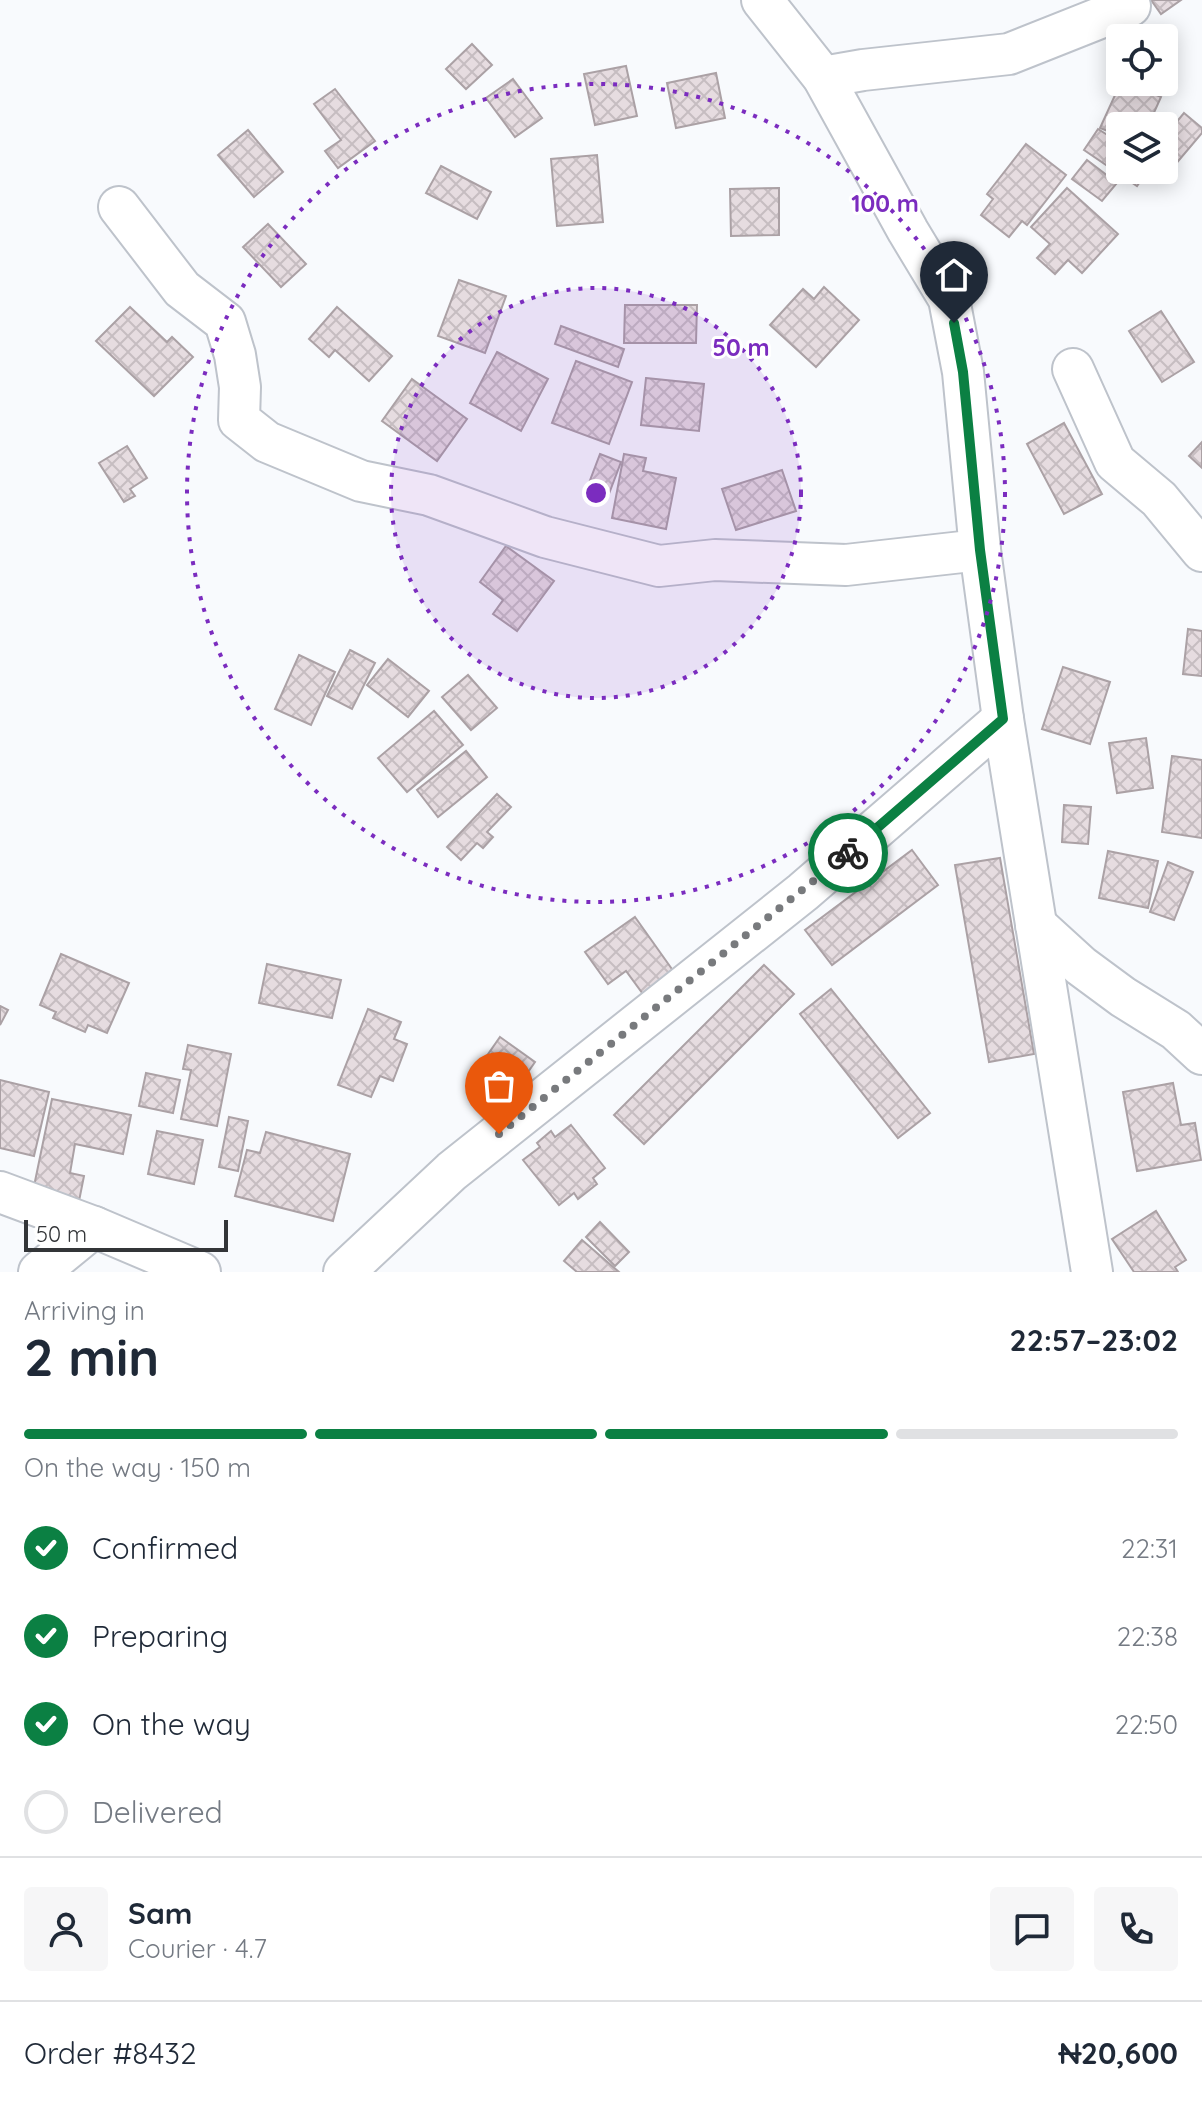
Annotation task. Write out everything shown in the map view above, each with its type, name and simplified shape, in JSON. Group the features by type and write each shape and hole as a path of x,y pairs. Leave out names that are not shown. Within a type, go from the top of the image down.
{"street":[{"path":"762,0 823,77 949,299 963,372 980,550 1003,719 1092,1272"},
{"path":"823,77 1009,54 1130,6"},
{"path":"119,207 182,289 225,322 240,387 239,420 267,442 361,481 429,495 545,537 659,566 715,560 846,565 980,550"},
{"path":"1073,369 1115,462 1159,499 1202,551"},
{"path":"344,1272 452,1171 803,892 1003,719"},
{"path":"1036,925 1081,966 1176,1030 1202,1054"},
{"path":"0,1192 94,1227 200,1272"},
{"path":"39,1272 94,1227"}],"building":[{"path":"1151,0 1181,0 1161,14"},
{"path":"472,44 492,65 466,89 446,69"},
{"path":"626,66 637,116 595,125 584,74"},
{"path":"716,73 725,118 676,128 667,83"},
{"path":"513,79 542,118 515,137 486,98"},
{"path":"335,89 375,141 338,168 325,151 341,140 314,104"},
{"path":"1115,96 1161,97 1154,112 1107,112"},
{"path":"1184,113 1202,128 1202,133 1178,161 1178,120"},
{"path":"1106,115 1106,130 1100,128"},
{"path":"1098,129 1106,134 1106,165 1084,150"},
{"path":"248,130 283,172 254,197 218,155"},
{"path":"1026,144 1066,175 1027,225 1022,221 1009,237 981,215 993,199 987,194"},
{"path":"597,155 603,222 557,226 551,159"},
{"path":"1087,160 1106,175 1106,184 1116,184 1102,201 1072,179"},
{"path":"441,166 491,192 477,219 426,193"},
{"path":"779,188 779,235 731,236 730,189"},
{"path":"1067,188 1118,234 1082,273 1068,260 1055,274 1037,258 1050,244 1031,227"},
{"path":"268,224 306,264 281,287 243,247"},
{"path":"459,280 506,296 485,353 438,336"},
{"path":"824,287 859,320 816,367 770,325 803,289 814,299"},
{"path":"625,305 697,305 696,343 624,343"},
{"path":"130,307 167,342 172,337 193,357 154,396 96,341"},
{"path":"337,307 392,356 369,381 335,350 329,357 309,339"},
{"path":"1161,311 1194,362 1162,382 1129,331"},
{"path":"561,326 624,349 618,367 555,344"},
{"path":"497,352 548,379 521,431 470,403"},
{"path":"576,361 632,382 609,444 552,423"},
{"path":"646,378 704,384 699,431 641,425"},
{"path":"412,379 467,419 437,461 382,421"},
{"path":"1064,423 1102,494 1064,514 1027,444"},
{"path":"1202,442 1202,468 1189,456"},
{"path":"127,446 147,478 130,489 135,496 124,502 99,463"},
{"path":"600,454 621,462 607,499 586,491"},
{"path":"624,454 646,458 643,471 676,478 666,529 612,518"},
{"path":"782,470 796,511 736,530 722,489"},
{"path":"506,546 554,581 517,631 493,614 503,600 480,582"},
{"path":"1188,629 1202,631 1202,676 1183,674"},
{"path":"350,650 375,663 352,709 327,696"},
{"path":"299,655 335,672 311,725 275,709"},
{"path":"388,659 429,691 408,717 367,685"},
{"path":"1063,667 1110,682 1090,744 1042,729"},
{"path":"468,675 497,708 471,730 442,697"},
{"path":"434,711 463,745 407,792 378,758"},
{"path":"1146,738 1153,788 1117,793 1109,743"},
{"path":"466,751 487,777 438,817 417,790"},
{"path":"1172,756 1202,760 1202,838 1162,832"},
{"path":"497,794 511,807 487,832 493,837 483,848 477,843 461,860 447,847"},
{"path":"1064,805 1091,807 1088,844 1062,842"},
{"path":"912,850 938,885 832,965 805,930"},
{"path":"1108,851 1158,861 1148,908 1099,898"},
{"path":"1000,858 1034,1054 989,1062 955,865"},
{"path":"1168,862 1193,872 1174,920 1150,912"},
{"path":"635,917 674,972 643,994 626,971 608,984 585,952"},
{"path":"61,954 129,983 107,1033 88,1025 85,1032 53,1018 56,1012 40,1005"},
{"path":"267,964 341,980 332,1018 259,1003"},
{"path":"764,965 794,994 644,1144 614,1115"},
{"path":"831,989 930,1113 898,1138 800,1014"},
{"path":"0,1006 8,1010 0,1025"},
{"path":"368,1009 401,1022 394,1039 407,1044 393,1081 380,1076 371,1097 338,1085"},
{"path":"500,1037 535,1062 521,1082 486,1057"},
{"path":"188,1045 231,1054 217,1126 181,1119 191,1070 183,1069"},
{"path":"146,1073 180,1080 173,1113 139,1106"},
{"path":"0,1080 49,1092 34,1156 0,1148"},
{"path":"1173,1083 1181,1125 1195,1123 1201,1160 1137,1171 1123,1092"},
{"path":"52,1099 131,1115 123,1154 75,1144 70,1173 84,1176 79,1201 33,1191"},
{"path":"229,1117 248,1121 238,1171 219,1167"},
{"path":"571,1125 605,1168 593,1178 597,1184 578,1199 574,1193 559,1205 523,1160 540,1147 537,1143 551,1131 555,1137"},
{"path":"157,1131 203,1140 194,1184 148,1174"},
{"path":"266,1132 350,1154 333,1221 235,1196 247,1150 260,1153"},
{"path":"1156,1211 1186,1260 1175,1267 1178,1272 1134,1272 1112,1239"},
{"path":"600,1222 629,1252 615,1266 586,1237"},
{"path":"582,1240 619,1272 577,1272 564,1261"}],"way so far":[{"path":"499,1134 848,853"}],"route":[{"path":"848,853 1003,719 980,550 963,372 954,323"}]}
